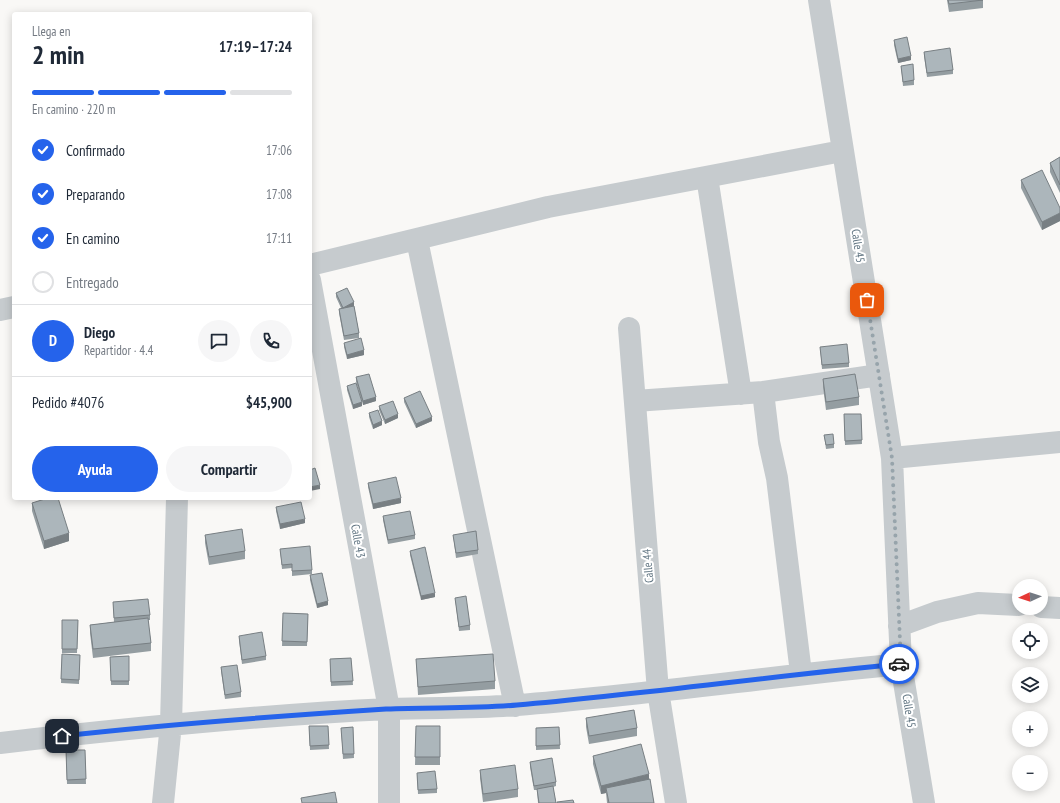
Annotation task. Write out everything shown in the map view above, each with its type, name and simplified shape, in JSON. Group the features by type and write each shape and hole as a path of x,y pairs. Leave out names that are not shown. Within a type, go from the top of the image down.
{"street":[{"name":"Calle 45","path":"819,0 892,458 901,664 924,803"},
{"path":"312,265 548,207 842,151"},
{"path":"707,177 741,394"},
{"path":"417,240 515,706"},
{"name":"Calle 43","path":"312,291 389,709 389,803"},
{"path":"0,310 12,307"},
{"name":"Calle 44","path":"629,328 658,691 676,803"},
{"path":"635,401 763,392 879,375"},
{"path":"763,392 769,442 777,478 801,673"},
{"path":"892,458 1060,442"},
{"path":"163,803 172,724 177,500"},
{"path":"900,626 937,612 978,603 1012,605"},
{"path":"1048,607 1060,608"},
{"path":"0,743 172,724 389,709 515,706 658,691 801,673 901,664"}],"building":[{"path":"948,0 983,0 949,4"},
{"path":"907,37 911,56 898,59 894,40"},
{"path":"950,48 953,70 927,73 924,52"},
{"path":"913,64 914,80 903,82 901,66"},
{"path":"1060,157 1060,185 1050,163"},
{"path":"1042,170 1060,208 1060,213 1042,222 1021,180"},
{"path":"347,288 354,302 343,308 336,293"},
{"path":"354,306 359,333 344,336 339,309"},
{"path":"361,338 364,350 347,355 344,343"},
{"path":"847,344 849,363 822,365 820,347"},
{"path":"369,374 376,397 363,401 356,377"},
{"path":"855,374 859,397 826,402 823,379"},
{"path":"356,383 362,402 353,405 347,386"},
{"path":"420,391 432,417 416,424 404,398"},
{"path":"393,401 398,414 385,420 379,406"},
{"path":"378,410 382,421 373,425 369,413"},
{"path":"844,414 861,414 862,440 845,441"},
{"path":"833,434 834,444 826,445 824,435"},
{"path":"315,468 320,485 312,487 312,469"},
{"path":"396,477 401,498 373,504 368,483"},
{"path":"42,500 59,500 69,533 44,541 32,503"},
{"path":"301,502 305,519 280,524 276,507"},
{"path":"410,511 415,535 388,540 383,516"},
{"path":"242,529 245,551 209,557 205,535"},
{"path":"476,531 478,550 456,553 453,535"},
{"path":"310,546 312,570 292,571 292,564 282,565 280,549"},
{"path":"425,547 435,593 421,596 410,551"},
{"path":"322,573 328,601 317,604 310,575"},
{"path":"466,596 470,625 459,627 455,598"},
{"path":"148,599 150,615 114,618 113,602"},
{"path":"283,613 308,614 307,642 282,641"},
{"path":"148,618 151,643 93,649 90,625"},
{"path":"62,620 78,620 77,649 62,649"},
{"path":"262,632 266,656 242,660 239,636"},
{"path":"62,654 80,655 79,680 61,679"},
{"path":"493,654 495,681 418,687 416,659"},
{"path":"129,656 129,681 111,681 110,657"},
{"path":"351,658 353,681 331,682 330,659"},
{"path":"237,665 241,692 225,695 221,667"},
{"path":"634,710 637,728 589,736 586,718"},
{"path":"309,726 328,726 329,745 310,746"},
{"path":"416,726 440,726 440,757 415,757"},
{"path":"353,727 354,754 343,754 341,728"},
{"path":"559,727 560,745 536,746 536,728"},
{"path":"641,744 649,774 601,786 593,756"},
{"path":"66,750 85,750 86,779 67,780"},
{"path":"552,758 556,782 534,786 530,762"},
{"path":"515,765 518,789 483,794 480,770"},
{"path":"435,771 437,789 418,790 417,773"},
{"path":"650,779 654,803 609,803 606,788"},
{"path":"553,786 556,803 539,803 537,789"},
{"path":"335,792 337,803 302,803 301,798"},
{"path":"573,800 574,803 557,803 557,802"}],"way so far":[{"path":"867,300 892,458 901,664 899,664"}],"route":[{"path":"62,736 172,724 312,714 389,709 515,706 658,691 801,673 899,664"}]}
